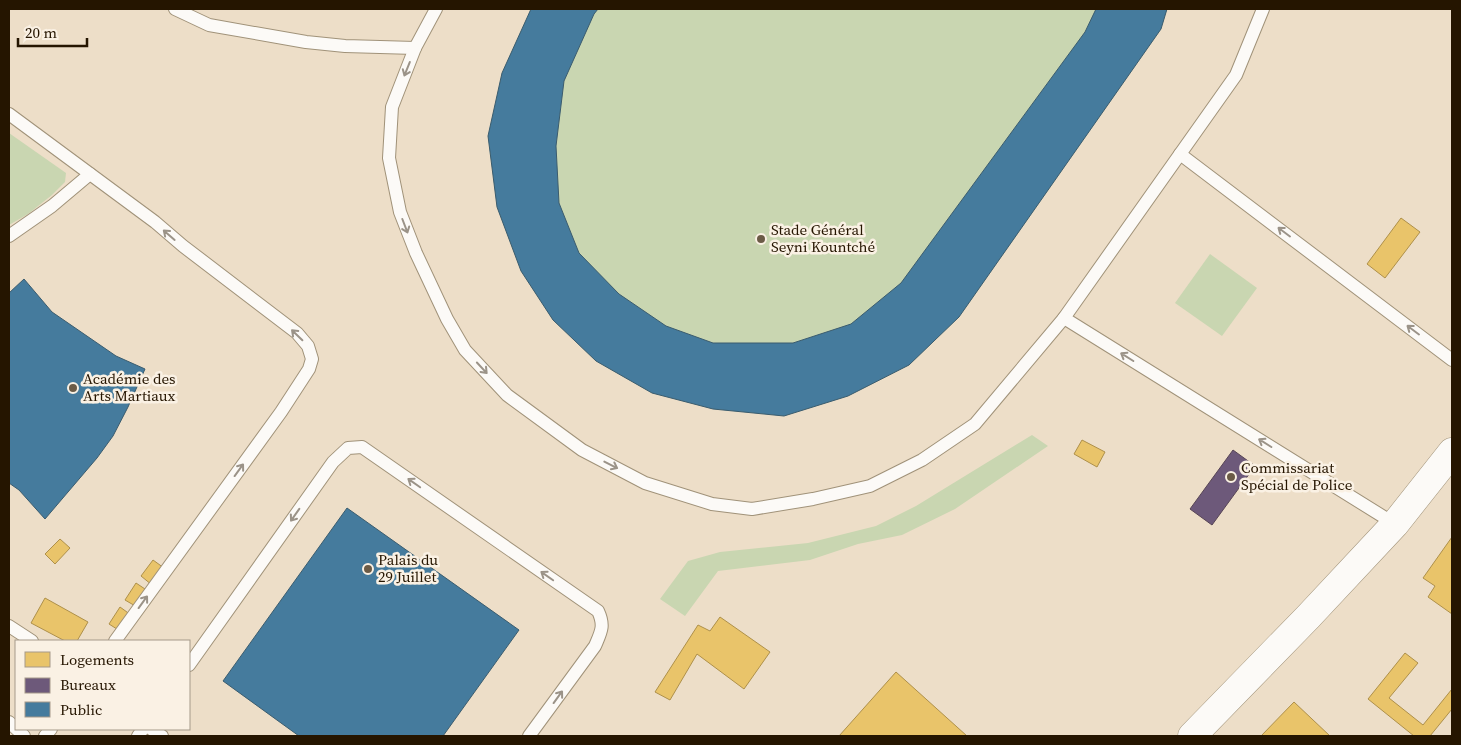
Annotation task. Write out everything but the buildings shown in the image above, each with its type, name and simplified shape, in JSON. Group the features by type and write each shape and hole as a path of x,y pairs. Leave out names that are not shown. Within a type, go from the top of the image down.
{"street":[{"path":"1192,736 1395,524 1452,452"}],"lane":[{"path":"174,9 208,26 306,42 345,46 415,48"},
{"path":"436,9 415,48 392,108 389,158 400,212 416,253 447,319 465,350 507,395 582,450 645,483 712,504 752,509 813,499 870,486 922,460 975,424 1064,318 1236,75 1263,9"},
{"path":"9,114 155,222 183,246 297,333 308,346 312,359 309,369 281,412 116,640"},
{"path":"1180,154 1452,360"},
{"path":"9,236 52,206 90,174"},
{"path":"1064,318 1395,524"},
{"path":"190,664 333,462 348,448 362,447 598,611 603,621 602,631 595,646 529,736"},
{"path":"9,626 30,640"}],"green space":[{"name":"Stade Général Seyni Kountché","path":"531,9 1167,9 1161,29 959,317 909,365 848,396 784,416 713,409 652,393 596,361 553,320 521,271 497,207 488,136 502,73"},
{"path":"9,133 66,173 65,182 52,195 28,214 9,225"},
{"path":"1210,254 1257,288 1222,336 1175,303"},
{"path":"1032,435 1048,446 955,509 902,535 858,544 810,560 718,571 685,616 660,599 688,561 720,552 808,543 876,526 916,506"}],"place":[{"name":"Stade Général Seyni Kountché","path":"761,239"},
{"name":"Académie des Arts Martiaux","path":"73,388"},
{"name":"Commissariat Spécial de Police","path":"1231,477"},
{"name":"Palais du 29 Juillet","path":"368,569"}]}
